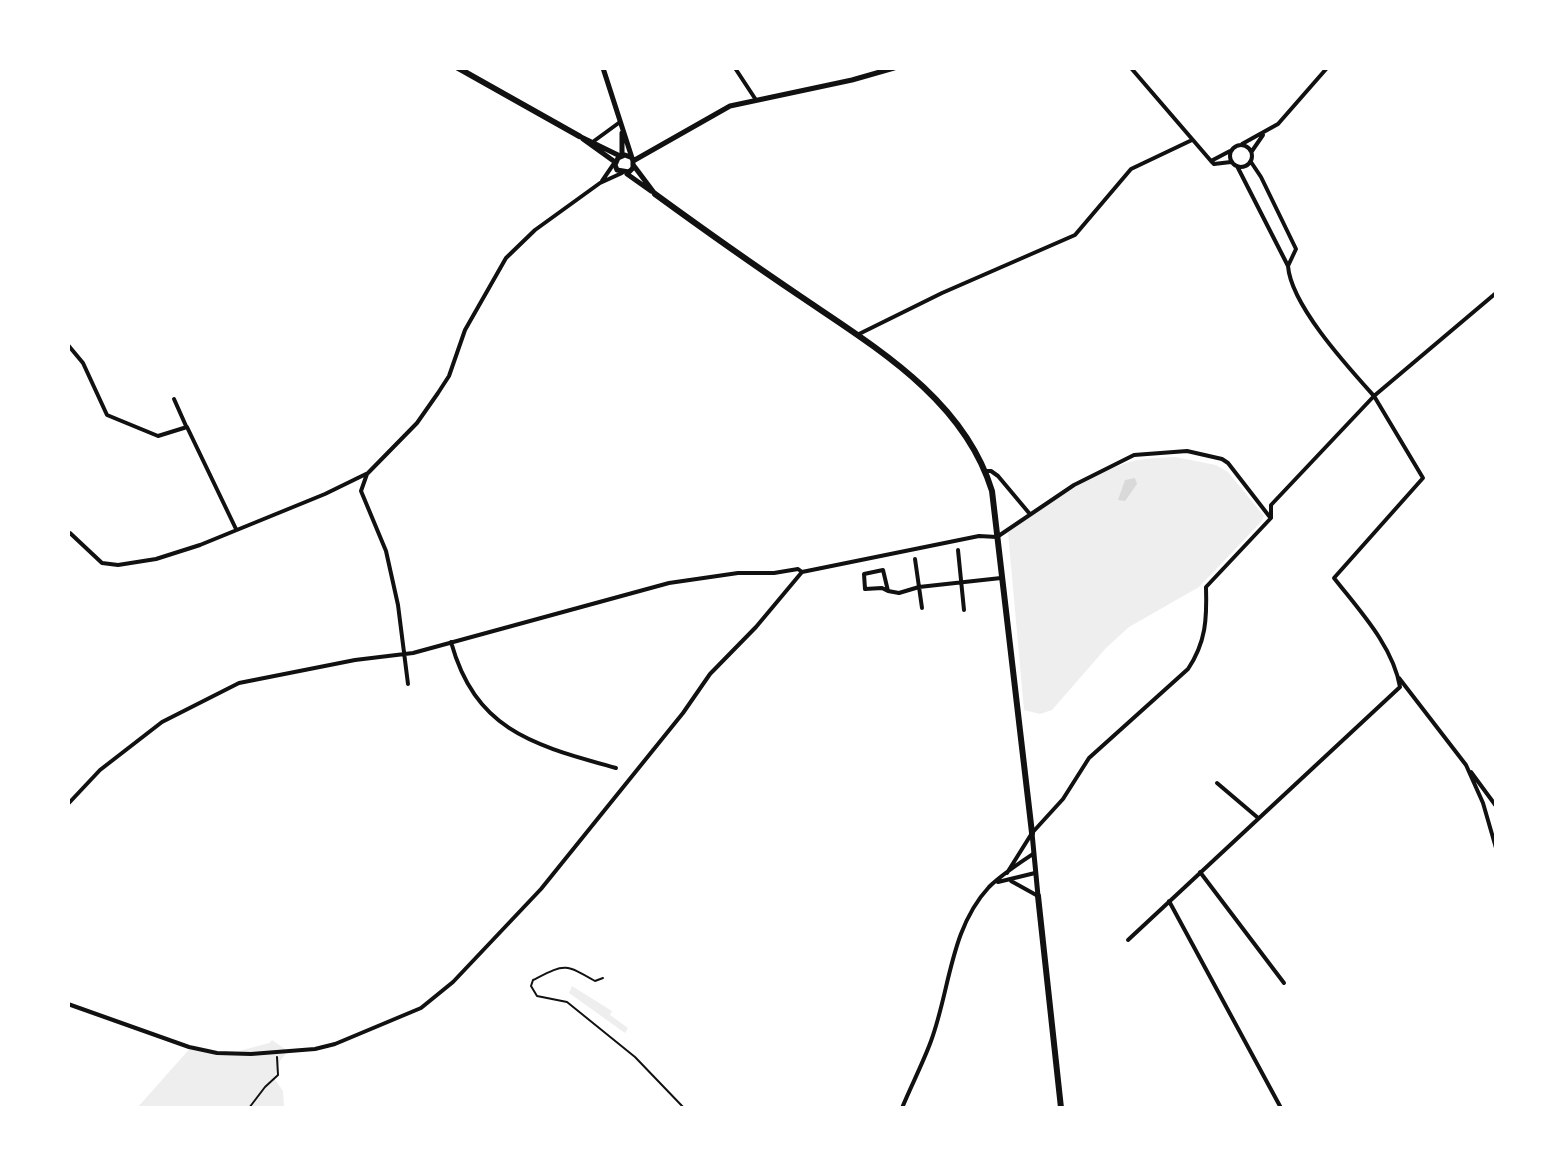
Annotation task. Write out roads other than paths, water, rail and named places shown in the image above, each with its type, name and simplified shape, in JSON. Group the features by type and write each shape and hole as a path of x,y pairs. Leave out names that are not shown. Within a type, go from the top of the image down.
{"main road":[{"path":"458,68 579,136"},
{"path":"655,194 888,355 941,404 986,471 992,491 1032,833"},
{"path":"1038,896 1061,1108"}],"street":[{"path":"603,68 633,161 655,194"},
{"path":"735,68 756,100"},
{"path":"70,533 102,563 118,565 172,555 325,494 368,473 417,423 438,393 449,376 465,330 506,258 535,230 600,183 624,173 633,161 730,106 894,68"},
{"path":"1131,68 1214,164 1231,162 1245,167 1251,162"},
{"path":"1211,161 1236,145 1264,133 1297,104 1327,68"},
{"path":"594,141 620,122"},
{"path":"623,132 617,170 655,194"},
{"path":"1264,133 1252,152 1251,162 1296,249 1288,266"},
{"path":"579,136 594,141 619,158"},
{"path":"579,136 619,158 633,161"},
{"path":"859,334 942,293 1075,235 1131,169 1192,140"},
{"path":"1242,144 1252,152"},
{"path":"1231,151 1231,162"},
{"path":"600,183 619,158"},
{"path":"1237,166 1288,266 1289,279 1298,300 1374,396 1423,478 1334,578 1371,625 1398,676 1496,806"},
{"path":"1007,873 1032,833 1063,799 1089,758 1188,669 1197,656 1207,625 1206,587 1271,518 1271,505 1374,396 1496,293"},
{"path":"68,345 83,363 107,415 158,436 187,427"},
{"path":"174,399 236,529"},
{"path":"68,1004 189,1047 217,1053 251,1054 315,1049 335,1044 421,1008 453,982 541,889 683,713 710,674 756,627 802,572 979,536 997,537 1074,485 1134,455 1187,451 1222,459 1271,518"},
{"path":"986,471 998,476 1029,513"},
{"path":"368,473 361,491 386,551 399,611 408,684"},
{"path":"958,550 964,610"},
{"path":"915,559 922,608"},
{"path":"68,804 100,770 162,722 239,683 355,660 413,653 669,583 738,573 798,569 802,572"},
{"path":"888,591 883,570 864,574 865,589 882,588 888,591 899,593 919,587 1001,578"},
{"path":"451,641 457,665 486,712 523,737 562,753 616,768"},
{"path":"1128,940 1400,687 1398,676"},
{"path":"1466,765 1483,803 1496,848"},
{"path":"1217,783 1257,817"},
{"path":"1032,833 1038,896"},
{"path":"902,1108 931,1041 948,985 956,944 971,912 996,882 1033,854"},
{"path":"1200,872 1284,983"},
{"path":"996,882 1035,873"},
{"path":"1008,880 1038,896"},
{"path":"1169,901 1281,1108"}],"lane":[{"path":"603,978 595,981 570,967 558,968 533,980 531,986 537,996 567,1002 609,1035 684,1108"}]}
